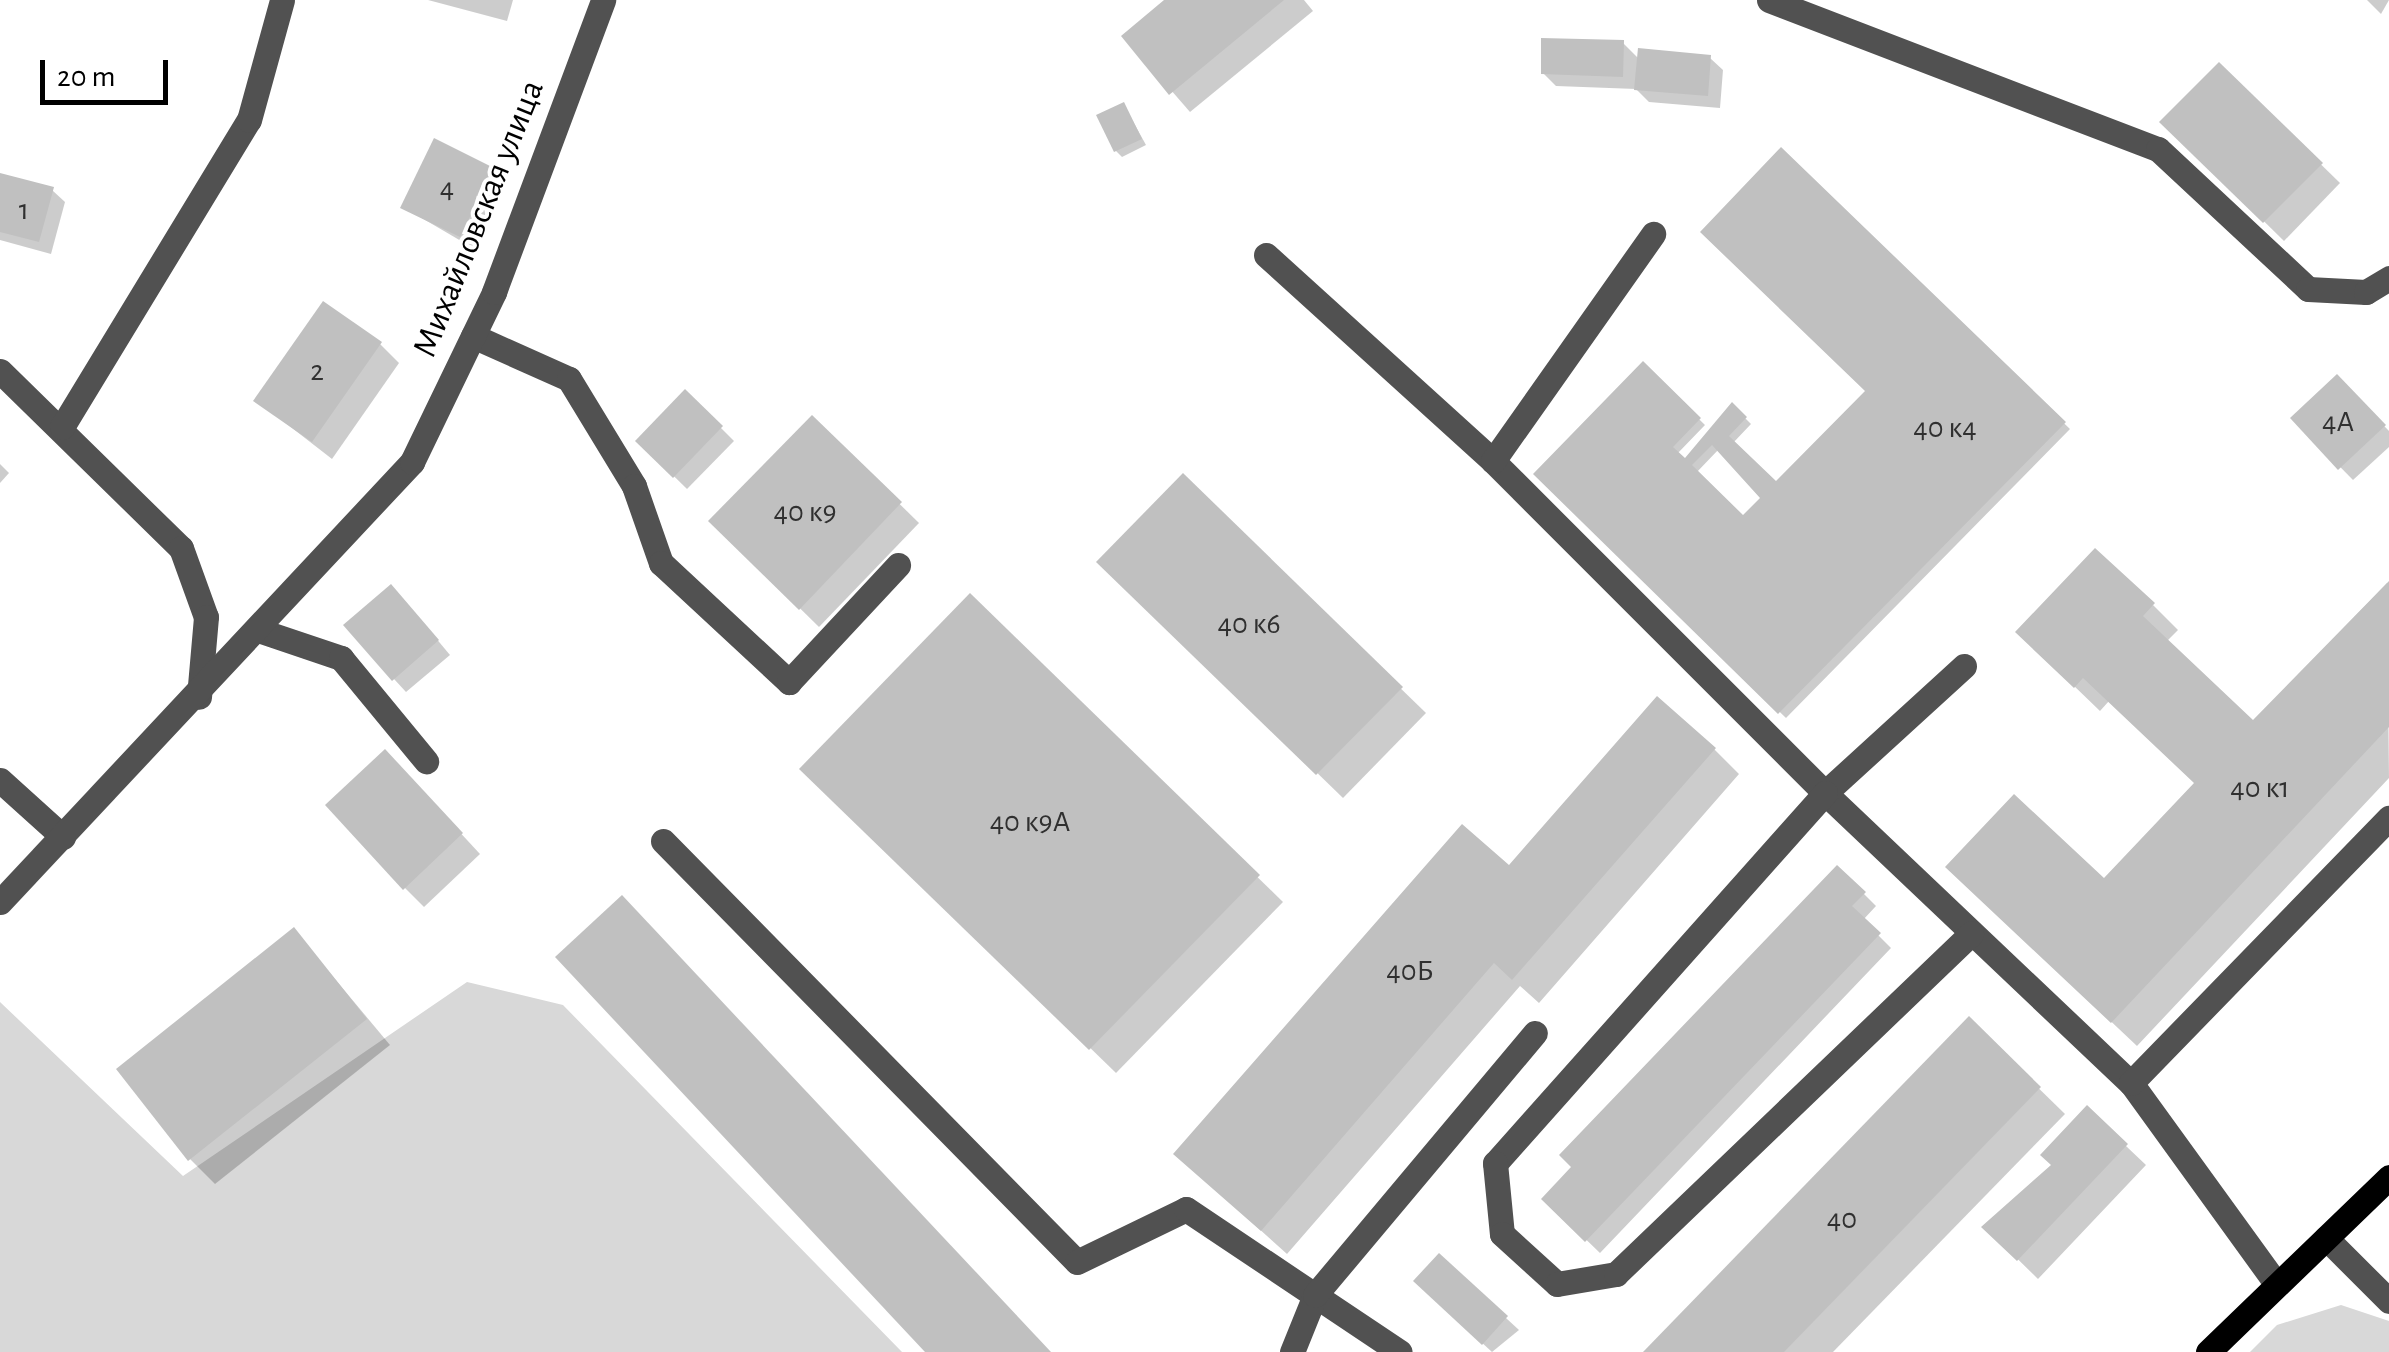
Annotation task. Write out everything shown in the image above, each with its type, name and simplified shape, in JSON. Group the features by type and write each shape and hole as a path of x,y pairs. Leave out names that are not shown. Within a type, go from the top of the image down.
{"main road":[{"path":"2208,1352 2389,1177"}],"street":[{"path":"62,427 249,120 282,0"},
{"name":"Михайловская улица","path":"0,902 199,696 412,462 473,336 603,0"},
{"path":"1769,0 2158,149 2308,289 2366,292 2389,278"},
{"path":"1492,460 1653,234"},
{"path":"1266,255 1492,460 1825,793 2130,1084 2277,1284"},
{"path":"473,336 570,379 634,486 662,563 789,682 898,565"},
{"path":"0,371 62,427 181,548 206,617 199,696"},
{"path":"258,630 341,658 426,761"},
{"path":"1964,666 1825,793 1495,1163 1502,1234 1557,1284 1616,1274 1971,934"},
{"path":"0,780 63,837"},
{"path":"2130,1084 2389,818"},
{"path":"663,841 1077,1262 1186,1209 1400,1352"},
{"path":"1292,1352 1316,1296 1535,1034"},
{"path":"2326,1238 2389,1301"}],"shaded area":[{"path":"467,982 563,1005 902,1352 0,1352 0,1002 183,1176"},
{"path":"2341,1305 2389,1321 2389,1352 2250,1352 2277,1325"}],"building":[{"path":"1164,0 1284,0 1169,95 1121,36"},
{"path":"1541,38 1624,40 1623,77 1541,74"},
{"path":"1638,48 1711,55 1708,96 1634,90"},
{"path":"2219,62 2323,163 2263,223 2159,122"},
{"path":"1124,102 1142,139 1114,152 1096,115"},
{"path":"434,138 494,168 460,237 400,208"},
{"path":"1781,147 2066,422 1778,714 1533,474 1643,361 1701,418 1673,447 1685,458 1732,402 1747,417 1729,436 1776,481 1865,391 1700,232","holes":["1712,445 1760,498 1743,515 1692,465"]},
{"path":"0,173 54,187 39,242 0,232"},
{"path":"323,301 382,342 312,442 253,401"},
{"path":"2337,374 2386,425 2338,470 2290,418"},
{"path":"685,389 723,426 673,478 635,441"},
{"path":"812,415 902,502 799,610 708,521"},
{"path":"1183,473 1403,687 1316,775 1096,562"},
{"path":"2095,548 2155,603 2143,616 2253,720 2389,581 2389,727 2111,1023 1945,867 2014,794 2104,878 2194,783 2083,678 2074,688 2015,632"},
{"path":"391,584 439,640 392,681 343,625"},
{"path":"970,593 1260,875 1089,1050 799,769"},
{"path":"1657,696 1716,748 1512,980 1494,963 1261,1231 1173,1154 1462,824 1509,865"},
{"path":"385,749 463,833 403,890 325,805"},
{"path":"1837,865 1866,892 1852,906 1881,933 1585,1242 1541,1199 1571,1167 1559,1155"},
{"path":"622,895 1051,1352 925,1352 555,957"},
{"path":"294,927 367,1019 188,1161 116,1069"},
{"path":"1969,1016 2041,1087 1784,1352 1643,1352"},
{"path":"2087,1105 2128,1144 2017,1261 1981,1227 2051,1165 2040,1155"},
{"path":"1439,1253 1508,1316 1482,1345 1413,1281"}]}
